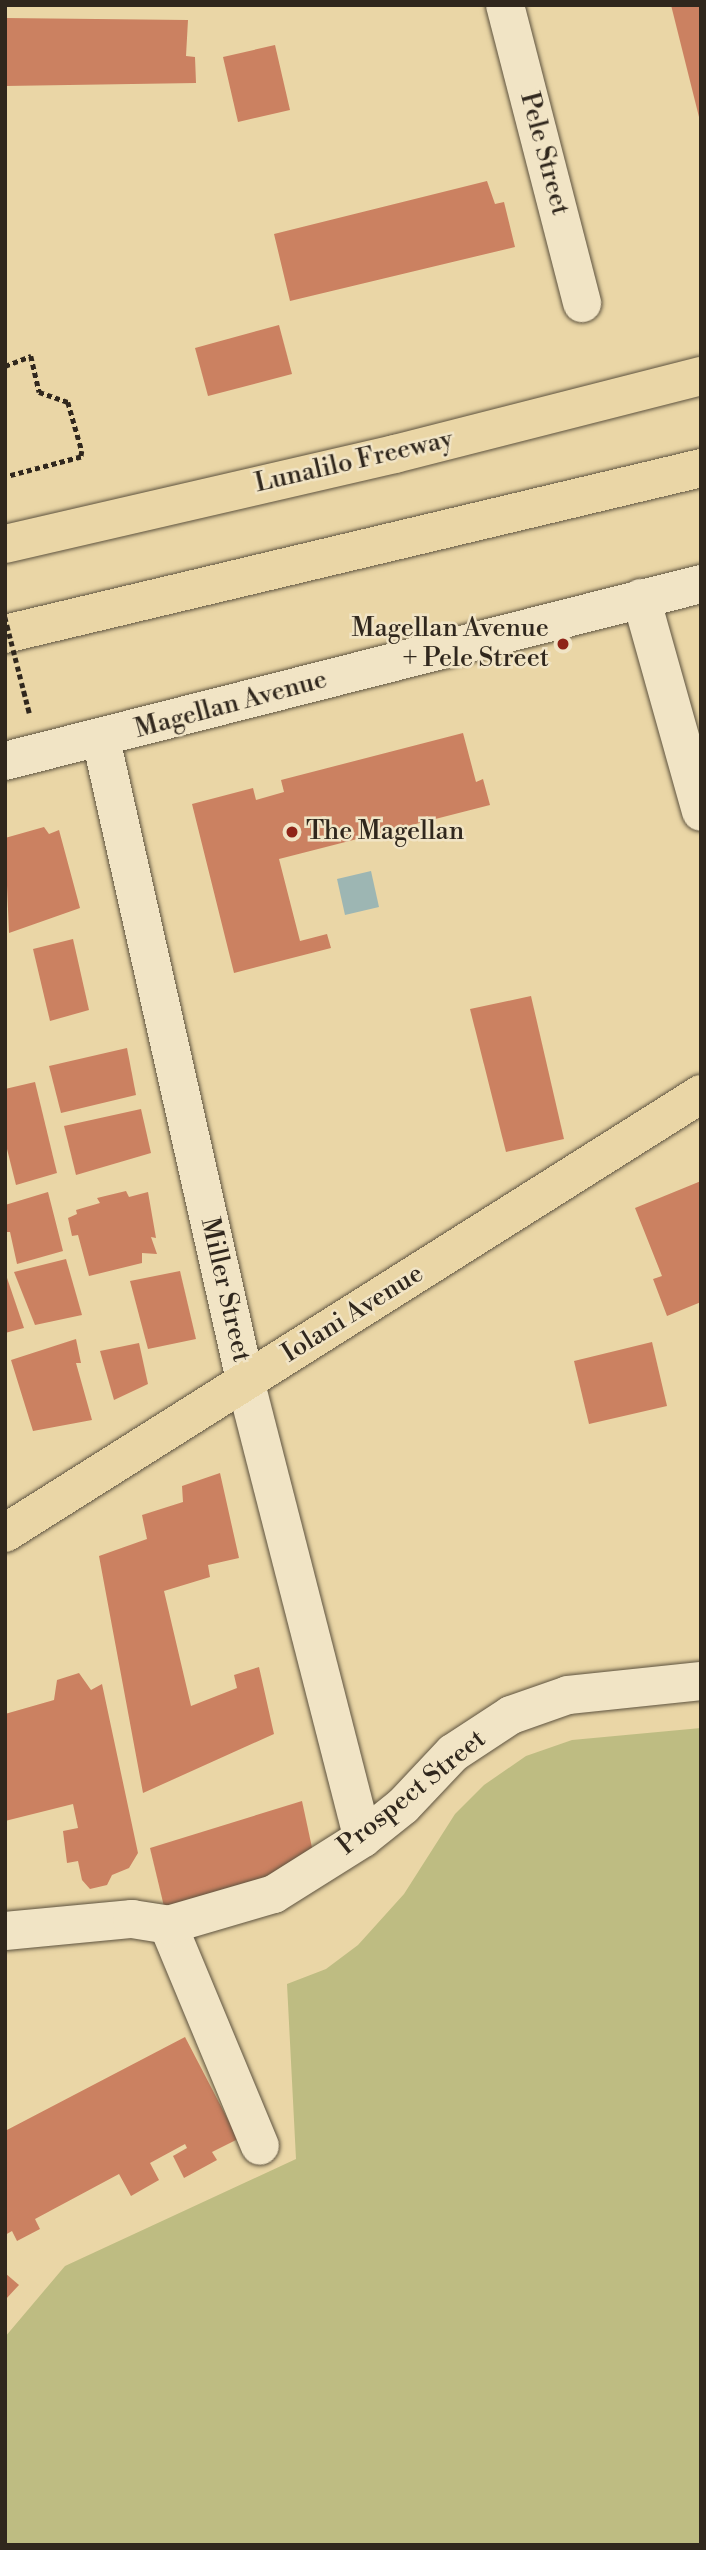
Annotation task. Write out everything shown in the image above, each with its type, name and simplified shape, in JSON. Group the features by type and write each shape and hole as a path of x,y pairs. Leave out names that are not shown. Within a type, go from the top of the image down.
{"main road":[{"name":"Lunalilo Freeway","path":"5,544 395,454 701,376"},
{"path":"5,634 701,468"},
{"name":"Iolani Avenue","path":"5,1533 701,1094"}],"street":[{"name":"Pele Street","path":"505,5 582,303"},
{"name":"Magellan Avenue","path":"5,761 101,739 701,584"},
{"path":"641,598 701,812"},
{"name":"Miller Street","path":"101,739 245,1380 363,1838"},
{"name":"Prospect Street","path":"5,1931 132,1919 168,1926 274,1894 363,1838 403,1806 453,1753 511,1714 568,1695 701,1681"},
{"path":"168,1926 260,2146"}],"path":[{"path":"5,366 31,356 39,392 68,402 82,451 81,457 5,477"},
{"path":"5,617 30,715"}],"shaded area":[{"path":"701,1728 701,2545 5,2545 5,2337 65,2266 296,2159 287,1984 326,1969 358,1945 404,1894 455,1814 484,1785 526,1756 572,1740"}],"water":[{"path":"371,871 379,907 345,915 337,879"}],"building":[{"path":"671,5 701,5 701,121 700,121"},
{"path":"5,18 188,20 186,56 195,57 196,83 5,86"},
{"path":"275,45 290,110 238,122 223,57"},
{"path":"487,181 495,204 504,202 515,247 290,301 274,234"},
{"path":"279,325 292,374 208,396 195,348"},
{"name":"The Magellan","path":"463,733 476,782 483,779 490,805 279,859 300,941 327,934 331,948 234,973 192,804 253,788 256,800 284,792 281,780"},
{"path":"44,827 49,834 59,830 80,908 9,933 5,838"},
{"path":"73,939 89,1010 50,1021 33,949"},
{"path":"531,996 564,1139 506,1152 470,1009"},
{"path":"127,1048 136,1095 61,1113 49,1066"},
{"path":"35,1082 57,1173 16,1185 5,1141 5,1089"},
{"path":"141,1109 151,1153 76,1175 64,1126"},
{"path":"701,1181 701,1302 667,1316 653,1279 662,1276 635,1208"},
{"path":"126,1191 129,1197 148,1192 156,1238 151,1237 157,1254 142,1253 142,1263 89,1276 78,1235 72,1236 68,1218 77,1214 76,1210 100,1203 97,1198"},
{"path":"48,1192 63,1251 17,1264 10,1232 5,1232 5,1205"},
{"path":"66,1259 82,1315 35,1325 14,1272"},
{"path":"180,1271 196,1339 148,1349 130,1281"},
{"path":"5,1272 24,1328 5,1333"},
{"path":"76,1339 81,1363 76,1363 92,1420 33,1431 11,1360"},
{"path":"652,1342 667,1406 589,1424 574,1361"},
{"path":"139,1343 148,1384 114,1400 100,1351"},
{"path":"220,1473 239,1558 208,1565 210,1577 164,1591 191,1706 237,1688 234,1675 259,1667 274,1734 143,1793 99,1556 147,1539 142,1515 183,1502 182,1486"},
{"path":"79,1673 91,1690 102,1684 138,1853 129,1868 112,1875 107,1885 90,1889 82,1880 78,1861 67,1863 63,1831 78,1828 73,1804 5,1821 5,1714 54,1700 57,1680"},
{"path":"302,1801 314,1857 167,1919 150,1848"},
{"path":"185,2037 238,2139 212,2152 217,2160 184,2178 173,2156 187,2148 185,2144 150,2163 159,2180 131,2196 119,2174 35,2219 40,2229 17,2241 12,2231 5,2235 5,2131"},
{"path":"5,2273 19,2285 5,2300"}],"place":[{"name":"Magellan Avenue + Pele Street","path":"563,644"},
{"name":"The Magellan","path":"292,832"}]}
